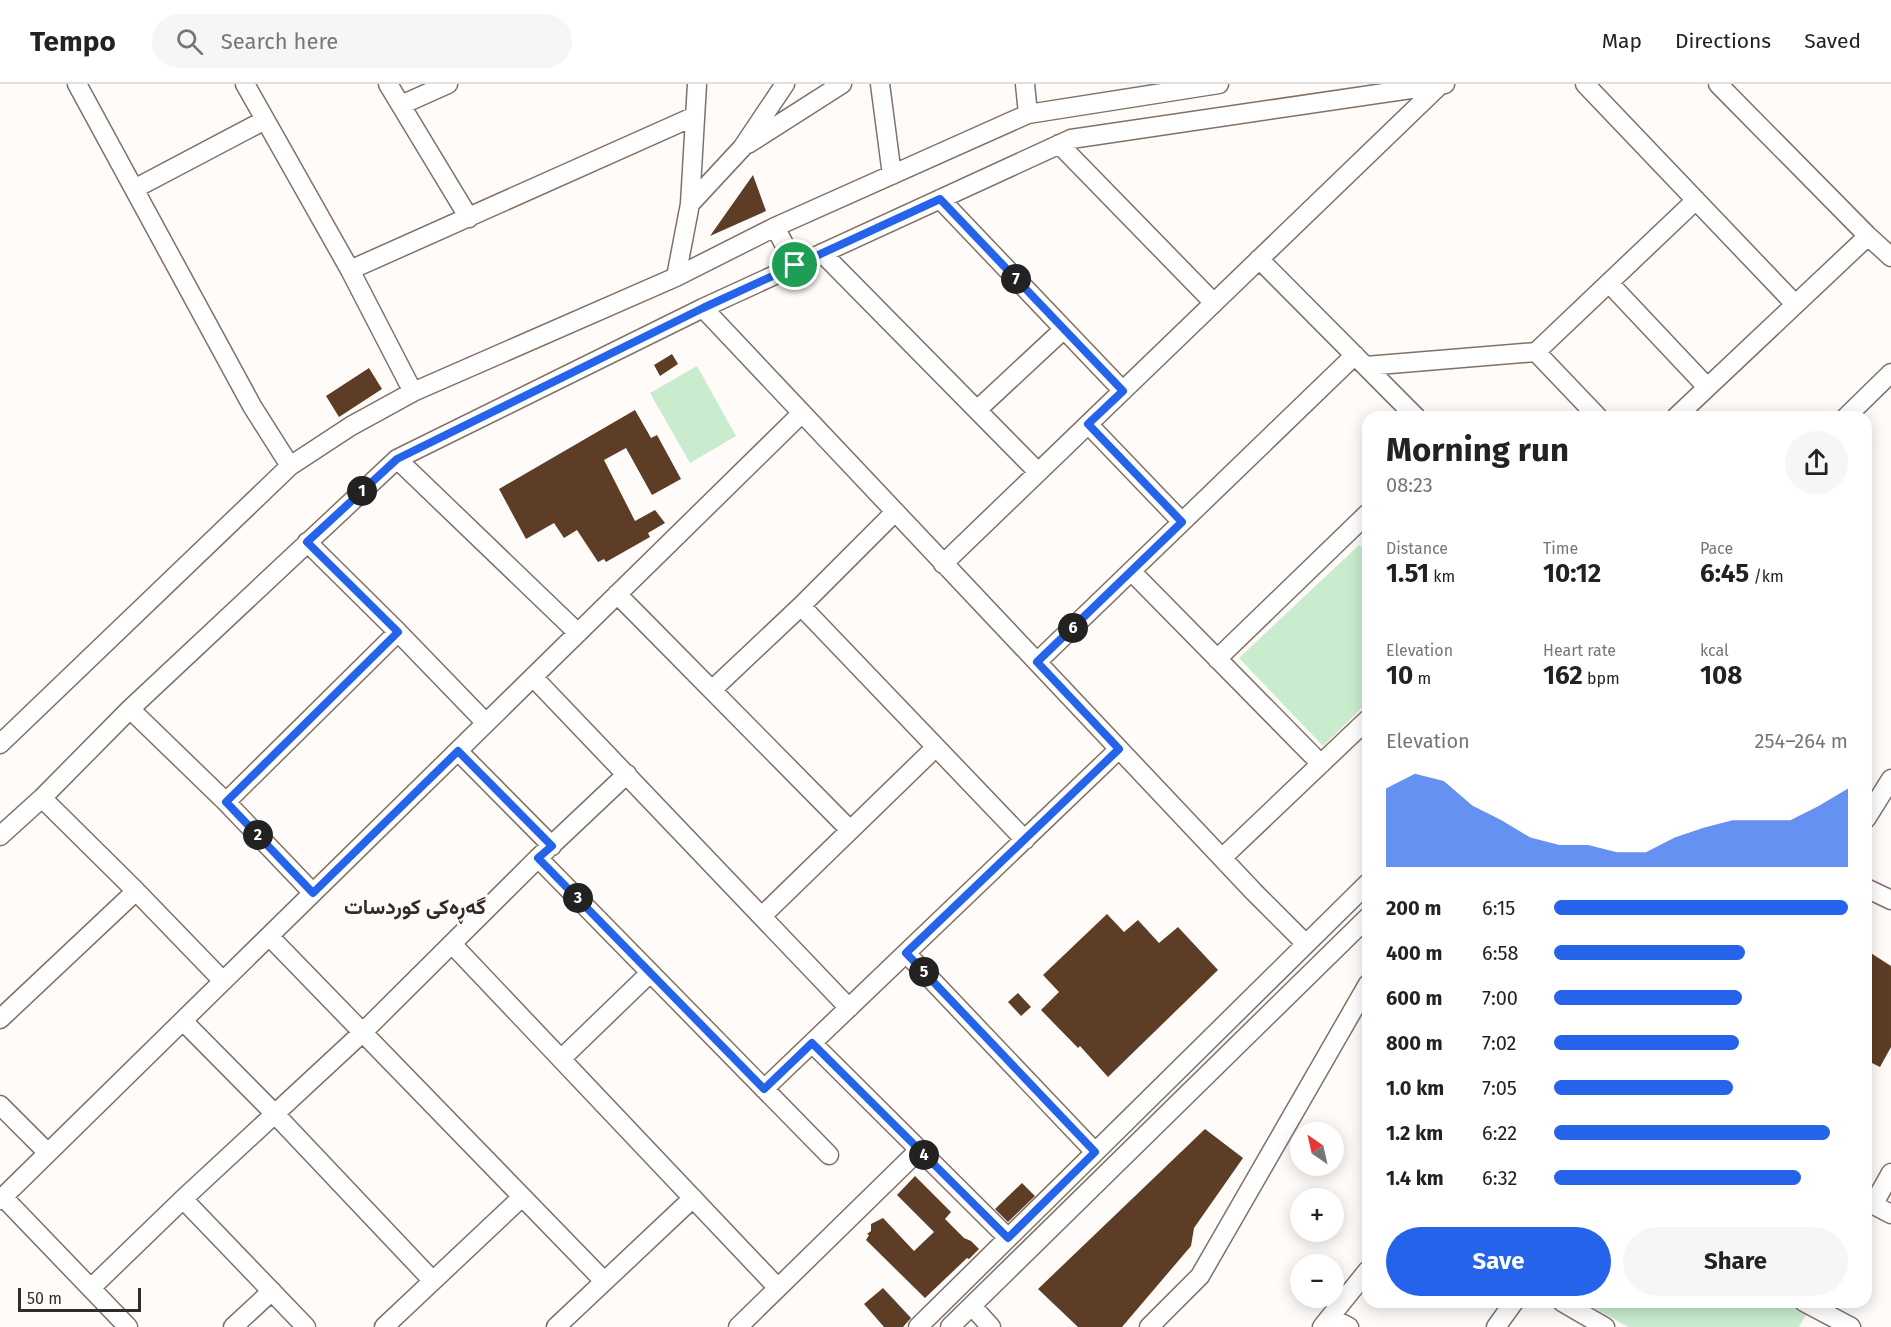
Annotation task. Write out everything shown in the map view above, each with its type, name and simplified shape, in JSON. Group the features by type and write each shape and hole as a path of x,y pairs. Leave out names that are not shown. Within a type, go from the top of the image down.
{"street":[{"path":"77,84 252,406 290,466"},
{"path":"245,84 350,270 413,392"},
{"path":"388,84 469,218"},
{"path":"400,105 448,84"},
{"path":"676,276 690,204 697,84"},
{"path":"690,204 742,148 785,84"},
{"path":"742,148 842,84"},
{"path":"880,84 892,175"},
{"path":"1025,84 1028,114"},
{"path":"0,744 290,466 351,426 413,392 676,276 775,227 1028,114 1219,84"},
{"path":"0,836 42,798 130,709 397,459 703,308 1071,139 1375,89 1445,84"},
{"path":"1586,84 1795,304"},
{"path":"1718,84 1868,236 1891,256"},
{"path":"943,564 1440,85"},
{"path":"350,270 695,116"},
{"path":"134,189 265,120"},
{"path":"1059,144 1214,303"},
{"path":"940,199 1123,391"},
{"path":"1037,662 1182,522 1360,361 1536,352 1696,200"},
{"path":"775,227 795,265"},
{"path":"1682,411 1868,236"},
{"path":"822,253 1038,472"},
{"path":"1259,259 1410,411"},
{"path":"1609,283 1707,387"},
{"path":"703,308 943,564 1306,944"},
{"path":"977,410 1064,329"},
{"path":"1536,352 1592,411"},
{"path":"1852,411 1891,373"},
{"path":"128,1327 1,1199 801,414"},
{"path":"1088,424 1182,522"},
{"path":"397,459 578,633"},
{"path":"712,690 895,513"},
{"path":"1217,658 1362,526"},
{"path":"307,542 486,723"},
{"path":"1131,571 1321,764"},
{"path":"617,594 850,830"},
{"path":"801,606 1025,840"},
{"path":"226,802 398,632"},
{"path":"533,677 849,1008"},
{"path":"130,709 226,802 313,893"},
{"path":"1222,858 1362,725"},
{"path":"762,916 936,747"},
{"path":"764,1089 1119,749"},
{"path":"458,751 650,973 829,1155"},
{"path":"91,1288 274,1113 362,1033 627,774"},
{"path":"1872,809 1891,778"},
{"path":"42,798 223,981"},
{"path":"918,1327 1362,889"},
{"path":"0,1019 136,891"},
{"path":"1872,891 1891,900"},
{"path":"950,1327 1362,923"},
{"path":"269,936 604,1281"},
{"path":"452,944 778,1288"},
{"path":"906,953 1095,1152"},
{"path":"561,1059 650,973"},
{"path":"1149,1327 1200,1276 1362,994"},
{"path":"183,1021 274,1113 432,1280"},
{"path":"812,1043 1008,1238"},
{"path":"0,1105 48,1153"},
{"path":"743,1325 919,1150"},
{"path":"1872,1200 1891,1173"},
{"path":"384,1327 522,1197"},
{"path":"556,1327 693,1198"},
{"path":"183,1199 306,1327"},
{"path":"1872,1204 1891,1214"},
{"path":"1348,1327 1326,1322 1362,1277"},
{"path":"233,1327 272,1291"},
{"path":"972,1306 991,1327"},
{"path":"1496,1327 1510,1308"},
{"path":"1572,1308 1605,1327"},
{"path":"1809,1308 1818,1320 1851,1327"}],"green space":[{"path":"697,366 736,436 690,463 650,393"},
{"path":"1359,545 1362,548 1362,708 1323,746 1239,658"},
{"path":"1595,1308 1798,1308 1807,1313 1799,1327 1628,1327"}],"building":[{"path":"753,175 766,211 710,236"},
{"path":"672,354 678,364 660,376 654,365"},
{"path":"369,368 382,389 339,417 326,396"},
{"path":"635,410 651,438 657,435 681,479 652,495 626,448 604,460 635,521 655,510 665,523 648,533 650,537 606,562 604,559 598,562 577,530 564,538 554,523 526,539 499,489"},
{"path":"1107,914 1124,932 1138,920 1159,943 1178,927 1218,970 1108,1077 1080,1046 1078,1048 1041,1010 1059,992 1043,975"},
{"path":"1872,954 1891,966 1891,1047 1880,1067 1872,1063"},
{"path":"1018,993 1031,1007 1021,1016 1008,1002"},
{"path":"1205,1129 1243,1158 1194,1228 1191,1246 1122,1327 1078,1327 1038,1289"},
{"path":"915,1176 951,1212 945,1219 979,1249 925,1298 866,1240 869,1235 867,1234 871,1231 871,1224 883,1218 914,1251 934,1232 897,1195"},
{"path":"1022,1183 1035,1196 1008,1222 995,1209"},
{"path":"883,1288 911,1318 903,1327 884,1327 864,1304"}],"district":[{"name":"گەڕەکی کوردسات","path":"415,907"}],"route":[{"path":"940,199 1123,391 1088,424 1182,522 1037,662 1119,749 906,953 1095,1152 1008,1238 812,1043 764,1089 538,858 552,846 458,751 313,893 226,802 398,632 307,542 397,459 795,265 940,199"}]}
